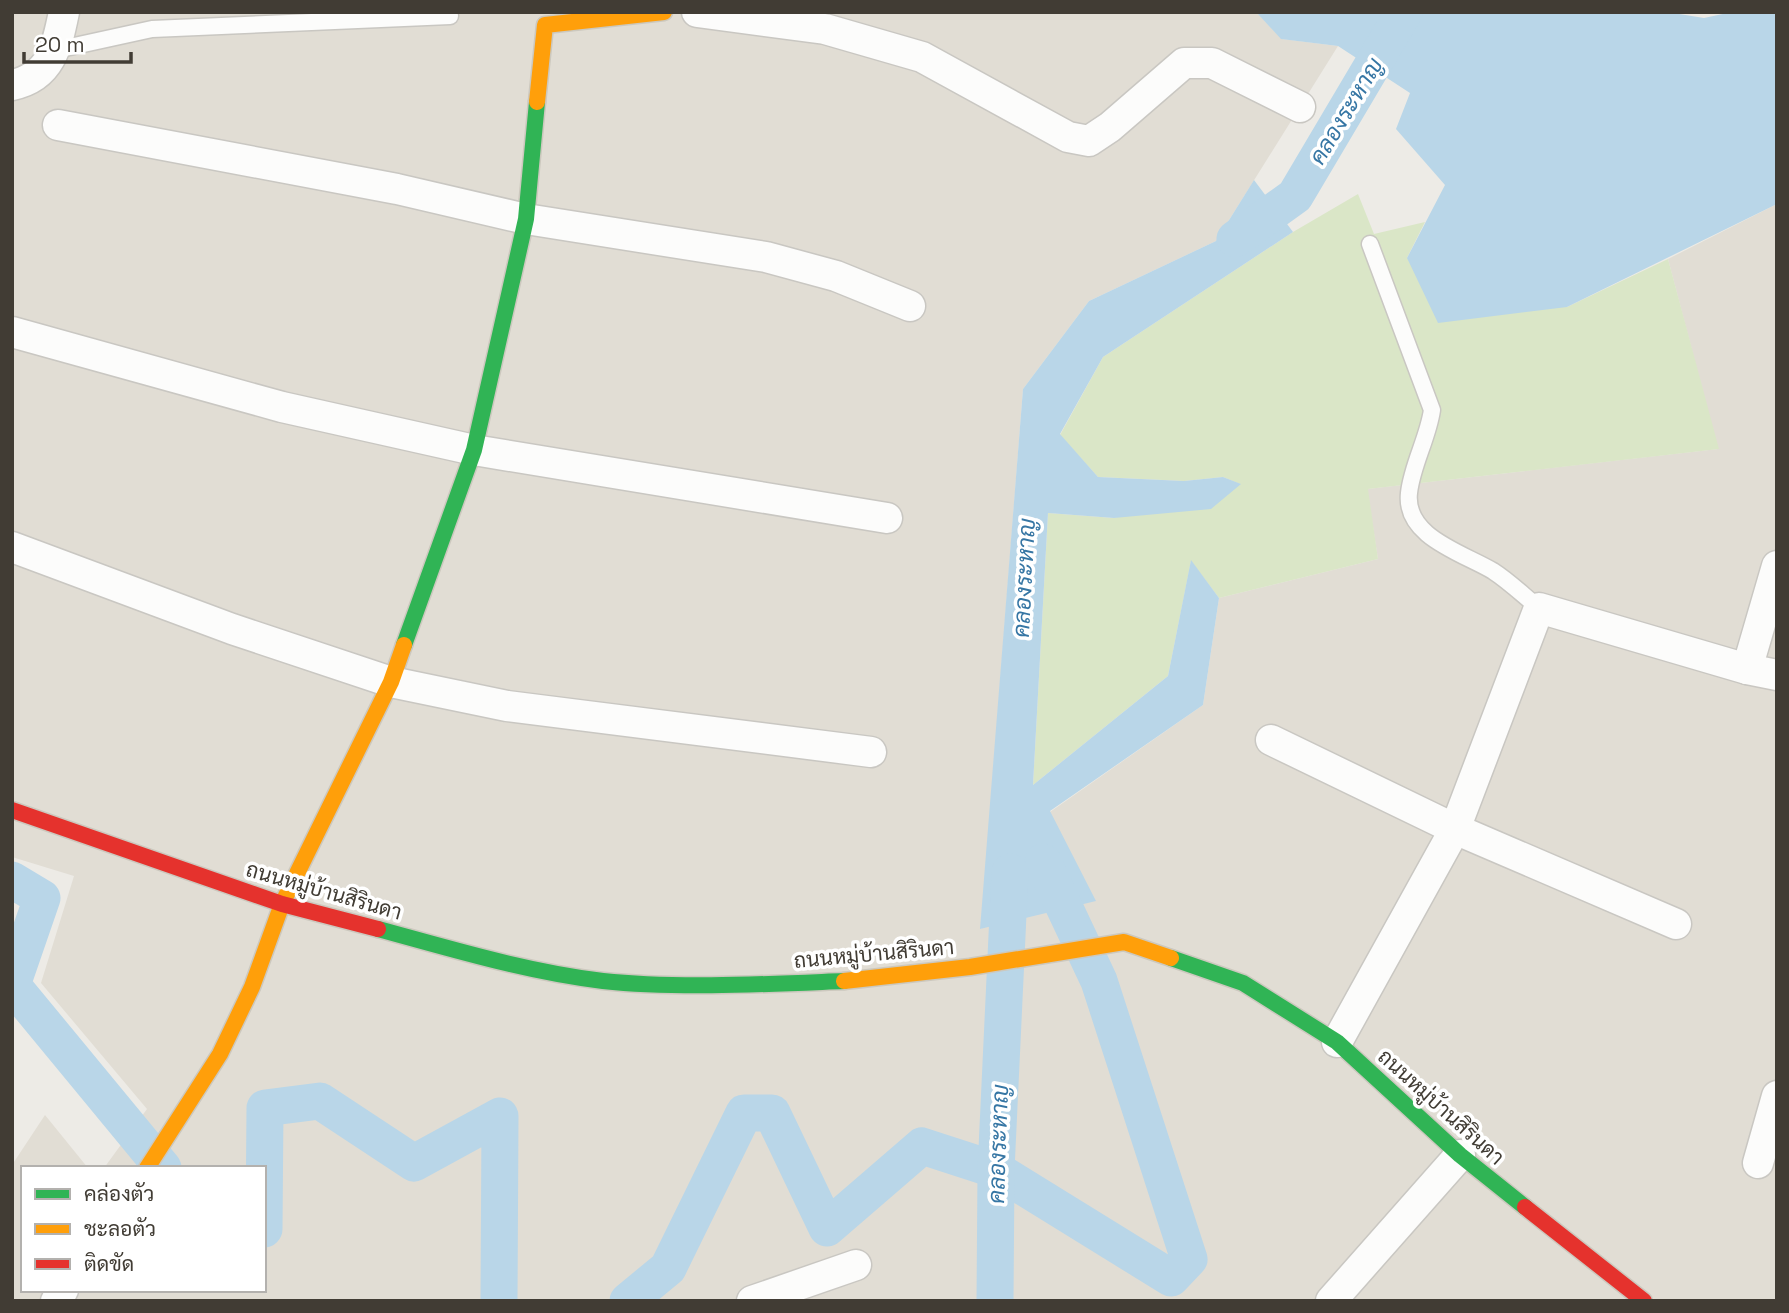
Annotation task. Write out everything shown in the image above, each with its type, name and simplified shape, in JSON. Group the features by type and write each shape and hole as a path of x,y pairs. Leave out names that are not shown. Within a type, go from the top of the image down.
{"street":[{"path":"12,85 26,82 46,67 56,50 64,12"},
{"path":"148,1166 172,1134 220,1054 252,987 282,904 391,682 474,450 526,219 545,25 664,12"},
{"path":"696,12 825,29 922,57 1069,137 1089,141 1110,127 1184,63 1212,63 1300,107"},
{"path":"58,125 397,189 526,219 766,257 836,276 910,306"},
{"path":"12,332 282,407 474,450 887,518"},
{"path":"12,547 232,629 391,682 507,706 871,752"},
{"path":"1747,669 1777,566"},
{"path":"1337,1042 1455,829 1539,608 1747,669 1777,675"},
{"path":"1271,740 1455,829 1676,924"},
{"name":"ถนนหมู่บ้านสิรินดา","path":"12,810 282,904 523,967 604,981 723,984 843,981 970,967 1124,942 1243,983 1337,1042 1460,1155 1643,1301"},
{"path":"1758,1163 1777,1096"},
{"path":"1331,1301 1460,1155"},
{"path":"752,1301 856,1265"}],"lane":[{"path":"56,50 152,29 450,16"},
{"path":"1370,244 1432,410 1429,429 1409,491 1409,510 1428,535 1494,572 1539,608"}],"shaded area":[{"path":"12,12 1256,12 1282,39 1338,46 1216,241 1089,301 1023,389 981,929 1050,812 1203,705 1219,598 1378,559 1367,489 1718,449 1668,259 1777,204 1777,1301 12,1301 12,1165 45,1115 86,1166 21,1166 21,1292 266,1292 266,1166 105,1166 147,1109 41,983 74,876 12,857"}],"green space":[{"path":"1358,194 1374,234 1425,222 1407,258 1567,307 1668,259 1719,449 1368,489 1378,559 1219,598 1191,561 1168,676 1033,785 1048,513 1114,518 1240,484 1223,477 1184,481 1098,477 1060,435 1103,357 1293,232"}],"water":[{"path":"1256,12 1667,12 1704,18 1732,12 1777,12 1777,204 1567,307 1438,323 1407,258 1445,185 1396,129 1410,93 1338,46 1281,39"},
{"path":"1254,180 1293,232 1103,357 1060,434 1098,477 1184,481 1223,477 1241,484 1211,509 1114,518 1048,513 1033,785 1168,676 1191,560 1219,598 1203,705 1050,811 1096,901 980,929 1023,389 1089,301 1216,241"}],"waterway":[{"name":"คลองระหาญ","path":"1235,239 1295,196 1404,12"},
{"path":"628,1301 668,1268 744,1113 772,1113 827,1228 922,1146 996,1170 1171,1278 1189,1259 1099,981 1043,862"},
{"name":"คลองระหาญ","path":"995,1301 996,1170 1010,872"},
{"path":"12,880 42,898 12,985 161,1166"},
{"path":"265,1166 265,1108 320,1101 414,1163 500,1116 499,1301"}],"traffic: fast":[{"path":"404,645 474,450 526,219 537,102"},
{"path":"378,929 518,966 603,981 692,985 844,981"},
{"path":"1171,958 1243,983 1337,1042 1460,1155 1525,1207"}],"traffic: slow":[{"path":"537,102 545,25 664,12"},
{"path":"148,1166 220,1054 252,987 282,904 391,682 404,645"},
{"path":"844,981 970,967 1124,942 1171,958"}],"traffic: jam":[{"path":"12,810 282,904 378,929"},
{"path":"1525,1207 1644,1301"}]}
